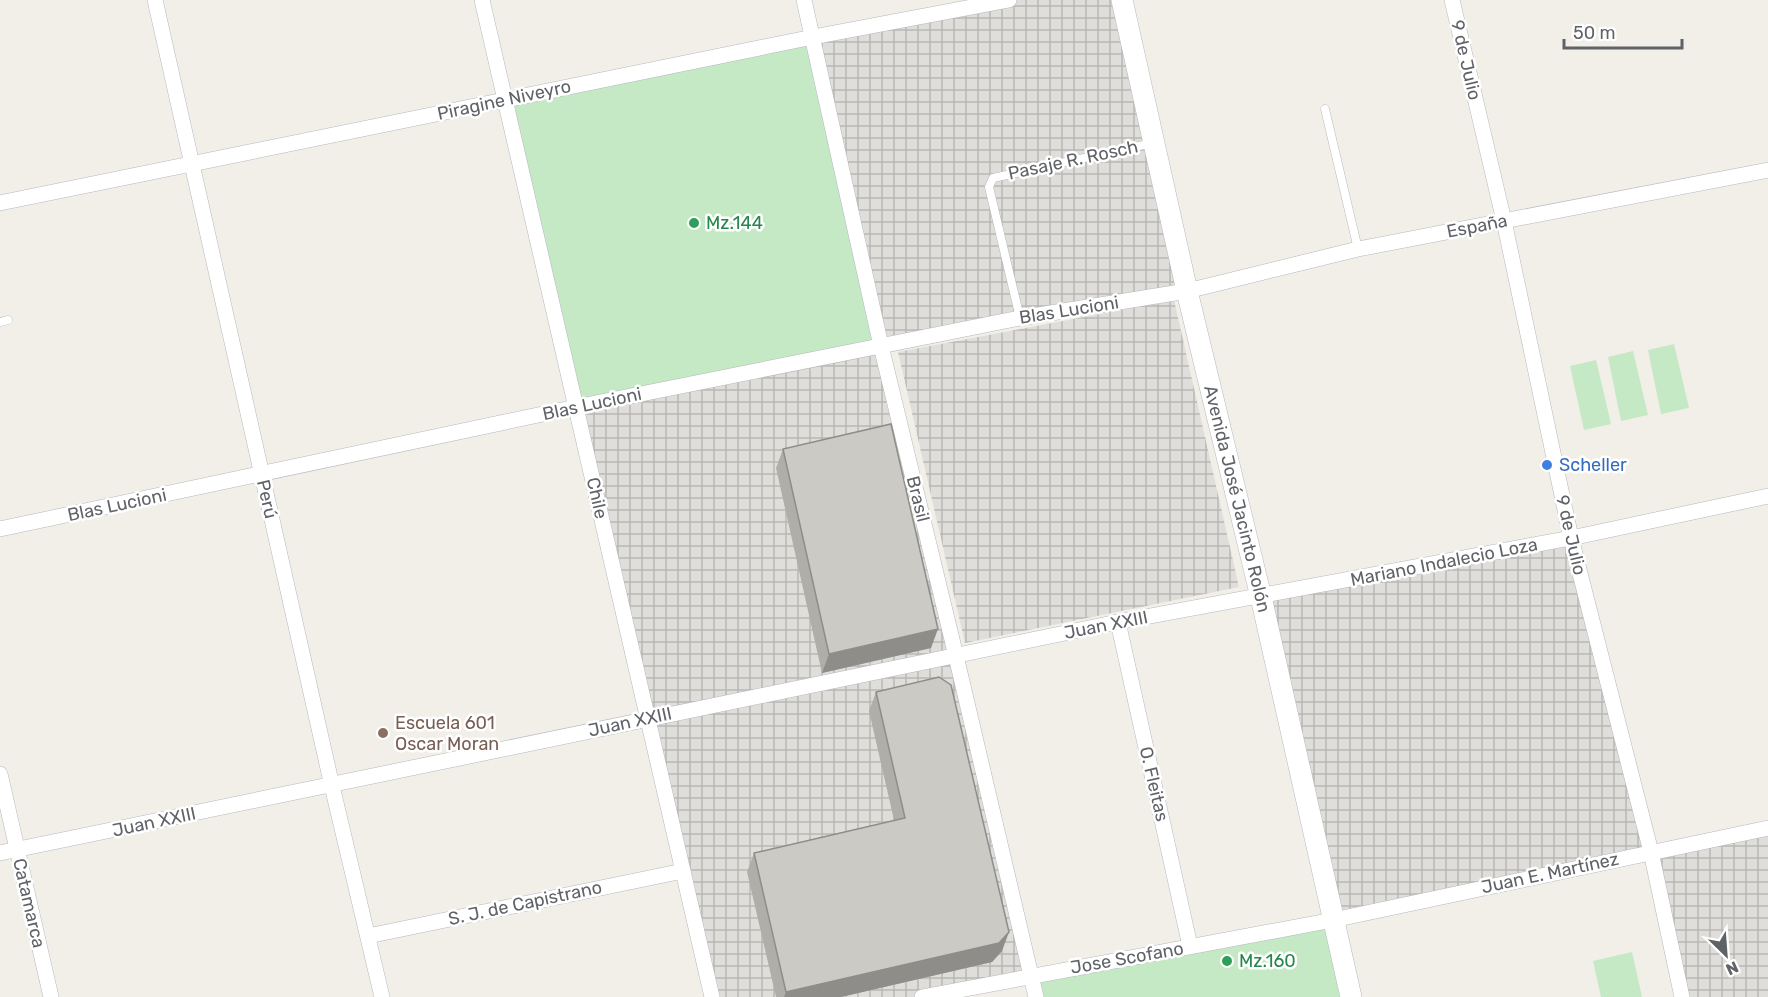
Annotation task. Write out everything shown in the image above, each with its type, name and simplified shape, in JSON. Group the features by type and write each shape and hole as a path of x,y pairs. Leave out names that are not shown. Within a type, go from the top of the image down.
{"street":[{"name":"Perú","path":"155,0 332,786 382,997"},
{"name":"Chile","path":"482,0 712,997"},
{"name":"Brasil","path":"804,0 880,346 1036,997"},
{"name":"Piragine Niveyro","path":"0,203 813,37 1009,0"},
{"name":"Avenida José Jacinto Rolón","path":"1122,0 1187,291 1261,597 1351,997"},
{"name":"9 de Julio","path":"1452,0 1504,221 1571,538 1650,852 1682,997"},
{"name":"España","path":"1187,291 1358,249 1768,170"},
{"name":"Blas Lucioni","path":"0,529 576,407 880,346 1020,318 1187,291"},
{"name":"Mariano Indalecio Loza","path":"1261,597 1571,538 1768,496"},
{"name":"Juan XXIII","path":"0,853 1118,622 1261,597"},
{"name":"O. Fleitas","path":"1118,622 1190,946"},
{"name":"Catamarca","path":"0,774 51,997"},
{"name":"Juan E. Martínez","path":"1333,920 1768,828"},
{"name":"S. J. de Capistrano","path":"368,936 683,871"},
{"name":"Jose Scofano","path":"922,997 1333,920"}],"lane":[{"path":"1324,109 1358,249"},
{"name":"Pasaje R. Rosch","path":"1020,318 989,187 993,178 1154,143"}],"shaded area":[{"path":"1009,0 1122,0 1187,291 881,346 1031,976 922,997 712,997 576,407 813,37"},
{"path":"1174,300 1239,587 965,643 898,352"},
{"path":"1571,538 1650,851 1768,828 1768,997 1682,997 1650,852 1333,920 1261,597"}],"green space":[{"name":"Mz.144","path":"813,37 881,346 576,407 505,100"},
{"path":"1674,344 1689,408 1661,414 1648,350"},
{"path":"1633,351 1648,415 1621,421 1608,357"},
{"path":"1596,360 1611,424 1584,430 1570,366"},
{"name":"Mz.160","path":"1333,920 1351,997 1036,997 1031,976"},
{"path":"1632,952 1642,997 1601,997 1593,961"}],"building":[{"path":"891,424 938,629 829,654 783,449"},
{"path":"939,677 951,685 1009,932 999,943 786,992 754,853 905,818 876,692"}],"place":[{"name":"Mz.144","path":"694,223"},
{"name":"Scheller","path":"1547,465"},
{"name":"Escuela 601 Oscar Moran","path":"383,733"},
{"name":"Mz.160","path":"1227,961"}]}
